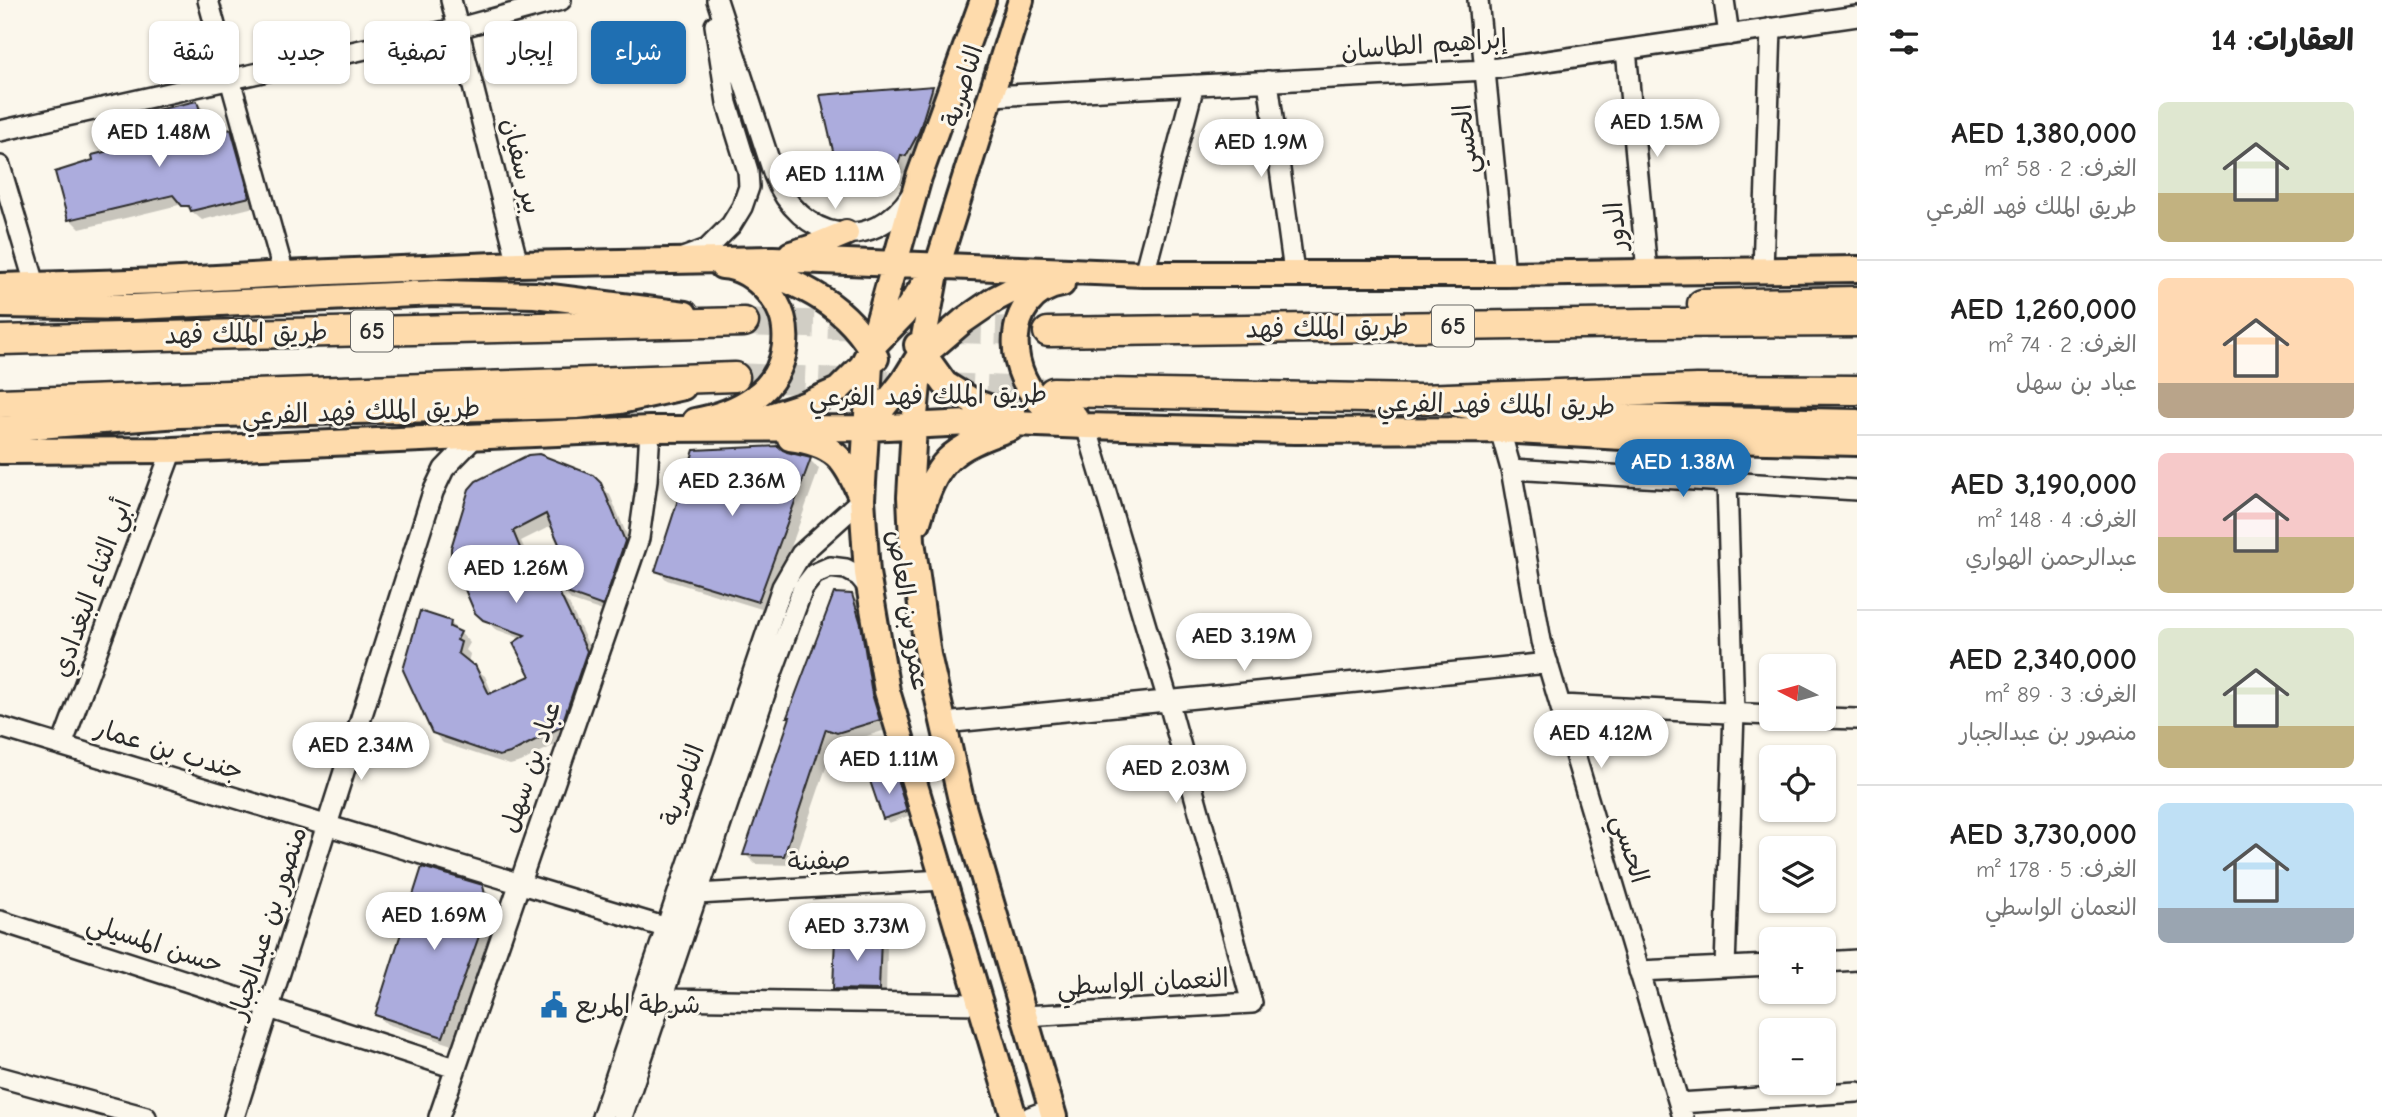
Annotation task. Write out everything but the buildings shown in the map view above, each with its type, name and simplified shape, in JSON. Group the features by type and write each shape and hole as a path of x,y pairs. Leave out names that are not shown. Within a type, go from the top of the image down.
{"highway":[{"path":"1644,323 1678,304 1857,301"},
{"name":"طريق الملك فهد","path":"0,340 744,322"},
{"name":"طريق الملك فهد","path":"1048,332 1644,323 1857,323"},
{"name":"65","path":"0,403 735,377"},
{"path":"1053,392 1420,399 1697,389 1857,390"}],"main road":[{"name":"الناصرية","path":"871,348 919,177 983,0"},
{"name":"الناصرية","path":"921,353 937,267 1021,0"},
{"path":"773,258 810,248 846,233"},
{"path":"0,286 518,264 773,258 937,267 1136,273 1505,274 1857,269"},
{"path":"736,260 802,285 838,310 871,348 914,426"},
{"path":"650,429 721,416 755,397 778,369 786,346 784,320 777,301 757,279 732,267 676,262"},
{"path":"895,264 903,315 921,353 945,384 974,402 1028,422"},
{"path":"731,429 804,405 838,390 862,366 871,348 903,315 937,267"},
{"path":"867,428 921,353 995,299 1036,278 1101,271"},
{"path":"1115,427 1049,409 1025,384 1015,358 1016,328 1027,304 1048,286 1136,273"},
{"path":"0,305 134,307 436,293 535,295 744,322"},
{"name":"عمرو بن العاص","path":"871,348 862,499 870,589 887,691 1013,1117"},
{"name":"عمرو بن العاص","path":"921,353 910,497 912,541 928,655 961,800 1024,1016 1045,1114"},
{"path":"0,429 179,415 576,406 620,401 735,377"},
{"path":"1420,399 1524,415 1857,422"},
{"name":"طريق الملك فهد الفرعي","path":"0,451 172,450 650,429 867,428 989,422 1295,431 1500,430 1640,438 1857,443"},
{"path":"912,541 935,473 947,460 986,436 1028,422"},
{"path":"731,429 816,442 834,451 850,470 862,499"}],"street":[{"path":"208,0 214,21"},
{"name":"بير سفيان","path":"451,0 457,21"},
{"path":"470,25 561,0"},
{"path":"676,262 707,249 731,225 742,207 749,187 748,170 727,103 711,0"},
{"path":"717,0 781,193 793,209 808,222 826,230 846,233 875,227 900,211 912,195 919,177"},
{"name":"الحسي","path":"1478,0 1505,274"},
{"path":"1724,0 1729,35"},
{"name":"إبراهيم الطاسان","path":"991,96 1485,70 1857,16"},
{"path":"1763,270 1771,29"},
{"path":"239,76 364,49"},
{"name":"الدور","path":"1626,50 1647,271"},
{"name":"بير سفيان","path":"470,72 518,264"},
{"path":"1268,81 1294,272"},
{"path":"0,131 203,84"},
{"path":"231,84 284,274"},
{"path":"1136,273 1194,85"},
{"path":"0,166 35,284"},
{"name":"النعمان الواسطي","path":"1024,1016 1252,1003 1168,701 1086,426"},
{"name":"عباد بن سهل","path":"439,1117 639,538 647,481 650,429"},
{"name":"الحسي","path":"1500,430 1511,469 1541,641 1681,1110"},
{"name":"منصور بن عبدالجبار","path":"234,1117 432,492 444,469 475,438"},
{"name":"أبي الثناء البغدادي","path":"62,746 172,450"},
{"path":"1511,469 1857,490"},
{"path":"1725,967 1734,713 1727,482"},
{"name":"الناصرية","path":"602,1117 674,930 782,587 801,554 862,499"},
{"name":"الناصرية","path":"622,1117 662,999 674,930 697,894 803,588 814,574 830,567 846,569 859,576 870,589"},
{"path":"944,723 1548,663"},
{"path":"1560,705 1759,714"},
{"path":"1836,718 1857,719"},
{"name":"جندب بن عمار","path":"0,727 674,930"},
{"name":"صفينة","path":"697,894 943,880"},
{"name":"حسن المسيلي","path":"0,921 455,1068"},
{"path":"1836,961 1857,960"},
{"path":"1639,971 1759,966"},
{"path":"662,999 979,1004"},
{"path":"0,1077 146,1117"},
{"path":"1681,1110 1857,1092"}],"tunnel":[{"path":"744,322 1048,332"},
{"path":"735,377 1053,392"}],"place":[{"name":"شرطة المربع","path":"554,1005"}]}
